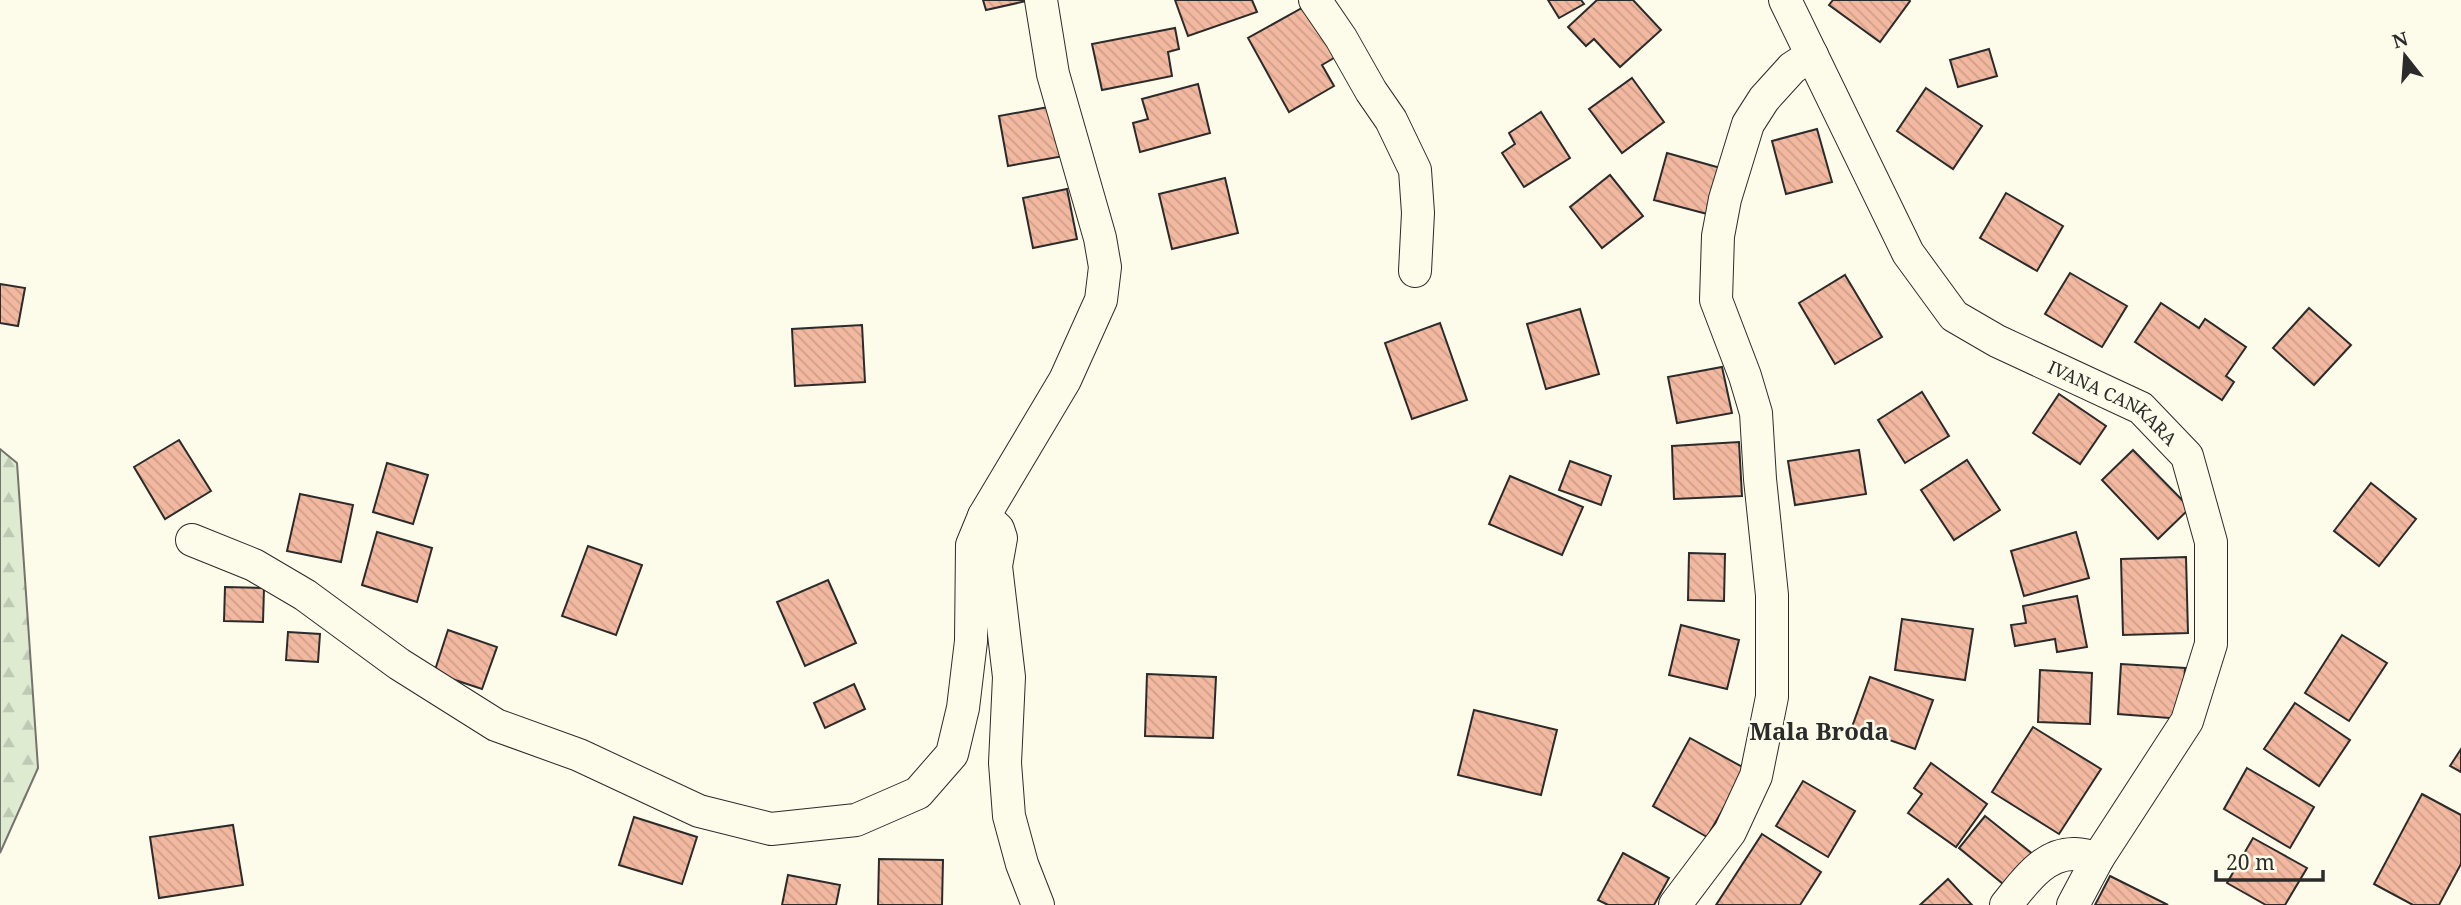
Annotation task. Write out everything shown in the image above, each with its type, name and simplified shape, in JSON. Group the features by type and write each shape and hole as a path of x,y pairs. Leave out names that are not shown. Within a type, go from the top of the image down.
{"street":[{"path":"191,540 254,565 305,595 399,664 496,725 579,755 699,811 771,829 856,820 918,793 952,754 963,708 971,641 972,545 984,516 1065,380 1101,300 1105,267 1100,239 1053,74 1041,0"},
{"path":"1315,0 1342,38 1371,91 1391,120 1415,170 1418,213 1415,271"},
{"name":"IVANA CANKARA","path":"1785,0 1908,253 1954,316 1997,341 2141,408 2187,456 2211,542 2211,644 2187,721 2098,858 2073,905"},
{"path":"1675,905 1730,832 1746,799 1756,776 1772,697 1772,595 1756,414 1745,376 1716,300 1717,236 1725,199 1748,124 1764,99 1792,68 1812,55"},
{"path":"984,516 998,529 1001,538 996,566 1009,677 1004,763 1009,816 1022,864 1038,905"},
{"path":"2006,905 2044,863 2074,853 2098,858"}],"green space":[{"path":"0,449 17,463 38,768 0,853"}],"building":[{"path":"983,0 1031,0 986,10"},
{"path":"1175,0 1252,0 1257,12 1188,36"},
{"path":"1548,0 1581,0 1584,4 1559,18"},
{"path":"1597,0 1633,0 1661,30 1620,67 1594,39 1586,46 1568,27"},
{"path":"1833,0 1910,1 1880,42 1829,5"},
{"path":"1309,4 1339,55 1322,65 1334,86 1289,112 1248,38"},
{"path":"1175,28 1179,49 1168,52 1172,76 1102,90 1092,44"},
{"path":"1989,49 1997,76 1958,87 1950,60"},
{"path":"1632,78 1664,122 1622,153 1589,109"},
{"path":"1198,84 1210,133 1140,152 1133,123 1148,119 1142,99"},
{"path":"1926,88 1982,126 1953,169 1897,131"},
{"path":"1054,106 1064,156 1008,166 999,116"},
{"path":"1541,112 1570,158 1524,187 1502,153 1515,144 1509,133"},
{"path":"1817,129 1832,182 1786,194 1772,141"},
{"path":"1667,153 1724,169 1711,215 1654,200"},
{"path":"1610,175 1643,216 1602,248 1570,207"},
{"path":"1225,178 1238,233 1172,249 1159,194"},
{"path":"1067,189 1077,239 1033,248 1023,198"},
{"path":"2006,193 2063,226 2037,271 1980,238"},
{"path":"2070,273 2127,306 2102,347 2045,314"},
{"path":"1845,275 1882,337 1835,364 1799,303"},
{"path":"0,284 25,288 18,326 0,323"},
{"path":"2161,303 2199,328 2205,319 2246,347 2226,376 2234,382 2222,400 2135,342"},
{"path":"2309,308 2351,345 2314,385 2273,348"},
{"path":"1580,309 1599,374 1546,389 1527,324"},
{"path":"1440,323 1467,400 1412,419 1385,343"},
{"path":"862,325 865,382 795,386 792,329"},
{"path":"1722,367 1732,413 1677,423 1668,377"},
{"path":"1922,392 1949,436 1905,463 1878,420"},
{"path":"2059,394 2106,426 2080,464 2033,433"},
{"path":"179,440 211,491 165,519 134,467"},
{"path":"1739,442 1742,496 1674,499 1672,446"},
{"path":"1859,450 1866,494 1795,505 1788,461"},
{"path":"2133,450 2190,508 2158,539 2102,480"},
{"path":"1967,460 2000,510 1954,540 1921,490"},
{"path":"1570,461 1611,476 1601,505 1559,490"},
{"path":"387,463 428,475 413,524 373,512"},
{"path":"1510,476 1583,507 1562,555 1489,524"},
{"path":"2371,483 2416,519 2379,566 2334,531"},
{"path":"300,494 353,505 341,562 287,551"},
{"path":"377,532 432,548 417,602 362,585"},
{"path":"2076,532 2089,578 2024,596 2011,551"},
{"path":"588,546 642,565 616,635 562,616"},
{"path":"1689,553 1725,554 1724,601 1688,600"},
{"path":"2186,557 2188,633 2123,635 2121,559"},
{"path":"828,580 856,643 805,666 777,602"},
{"path":"225,587 264,588 263,622 224,621"},
{"path":"2077,596 2087,647 2057,652 2055,639 2015,646 2011,625 2026,623 2023,606"},
{"path":"1902,619 1973,629 1965,680 1895,670"},
{"path":"1681,625 1739,640 1727,689 1669,675"},
{"path":"448,630 497,647 482,689 434,673"},
{"path":"288,632 320,634 318,662 286,660"},
{"path":"2342,635 2387,663 2349,721 2305,693"},
{"path":"2121,664 2185,668 2182,719 2118,714"},
{"path":"2040,670 2092,673 2090,724 2038,722"},
{"path":"1147,674 1216,677 1213,738 1145,736"},
{"path":"1870,677 1933,700 1915,749 1852,727"},
{"path":"854,684 865,709 825,728 814,703"},
{"path":"2295,703 2350,740 2319,786 2264,749"},
{"path":"1474,710 1557,730 1541,795 1458,775"},
{"path":"2033,727 2101,769 2059,834 1992,792"},
{"path":"1690,738 1746,769 1707,837 1653,806"},
{"path":"2461,749 2461,772 2450,766"},
{"path":"1931,763 1987,804 1956,847 1908,813 1922,794 1914,788"},
{"path":"2247,768 2314,807 2290,848 2224,809"},
{"path":"1803,781 1855,811 1828,857 1776,826"},
{"path":"2422,794 2461,815 2461,864 2439,905 2413,905 2374,884"},
{"path":"1985,816 2039,859 2013,892 1959,848"},
{"path":"634,817 697,837 682,884 619,865"},
{"path":"233,825 243,885 159,898 150,837"},
{"path":"1762,834 1821,872 1800,905 1716,905"},
{"path":"2253,838 2307,868 2285,905 2266,905 2227,883"},
{"path":"1623,853 1669,878 1654,905 1608,905 1598,900"},
{"path":"879,859 943,860 942,905 878,905"},
{"path":"788,875 840,885 836,905 782,905"},
{"path":"2110,876 2168,905 2095,905"},
{"path":"1948,879 1972,905 1920,905"}],"district":[{"name":"Mala Broda","path":"1819,730"}]}
